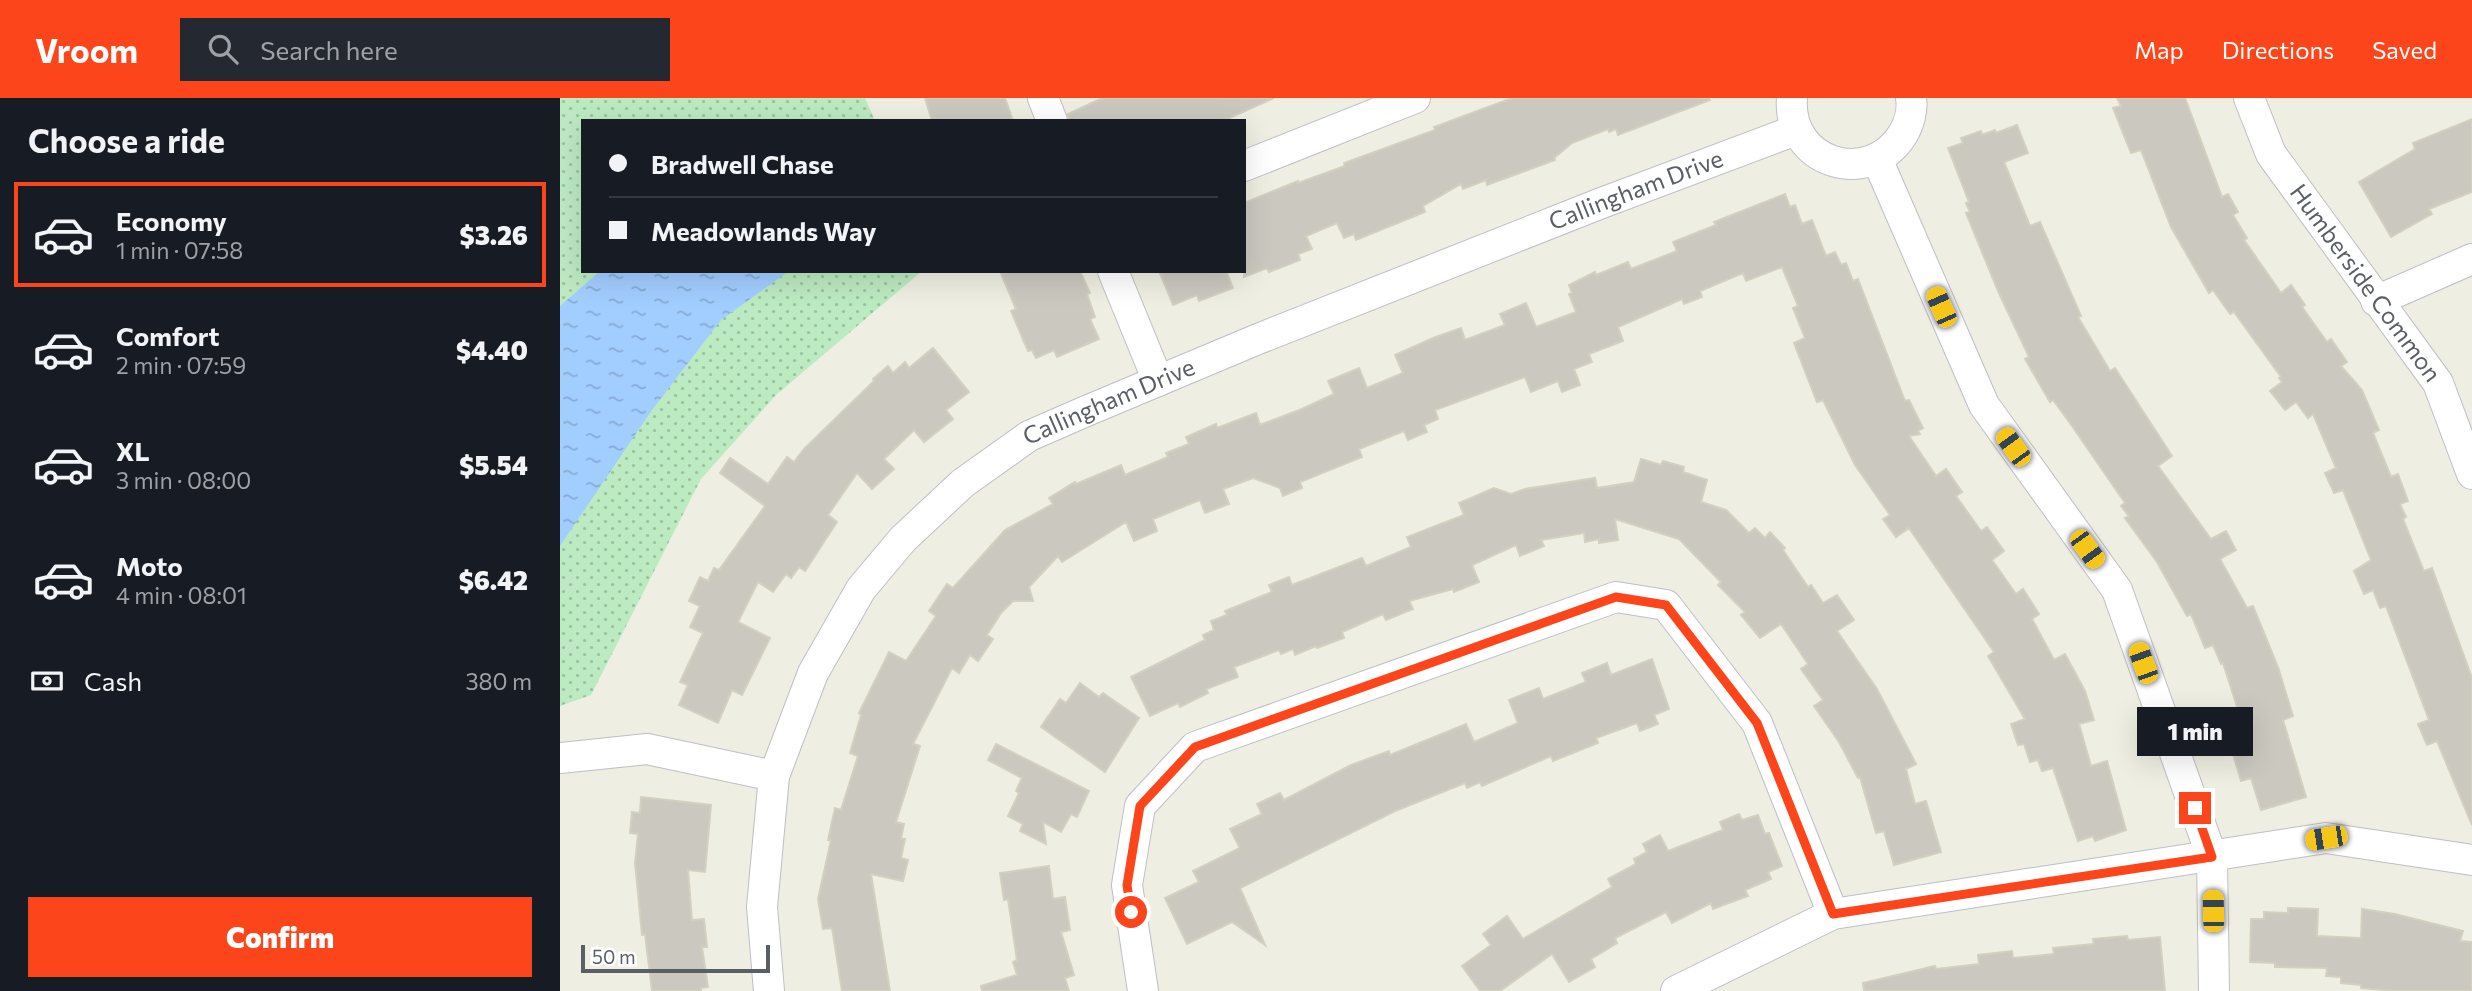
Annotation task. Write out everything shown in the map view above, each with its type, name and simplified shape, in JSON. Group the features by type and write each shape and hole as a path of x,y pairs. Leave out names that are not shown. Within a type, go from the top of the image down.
{"street":[{"path":"1043,98 1051,119"},
{"path":"1246,165 1415,98"},
{"path":"1792,98 1791,111 1796,130 1810,149 1830,162 1854,165 1877,159 1896,146 1908,127 1911,98"},
{"name":"Humberside Common","path":"2249,98 2271,154 2438,383 2472,474"},
{"name":"Callingham Drive","path":"769,991 762,907 774,776 813,673 862,589 903,539 963,483 1029,436 1158,381 1599,204 1796,130"},
{"path":"1877,159 1984,405 2116,590 2212,857 2214,991"},
{"path":"2376,300 2472,259"},
{"path":"1114,273 1158,381"},
{"path":"1143,991 1127,885 1140,806 1195,747 1616,597 1666,605 1757,723 1833,914"},
{"path":"560,758 647,749 774,776"},
{"path":"1676,991 1833,914 2326,838 2472,860"}],"green space":[{"path":"560,98 865,98 874,119 581,119 581,273 920,273 776,395 701,479 591,695 560,706"}],"water":[{"path":"598,273 786,273 721,320 652,410 560,546 560,306"}],"building":[{"path":"925,98 1005,98 1012,119 931,119"},
{"path":"1102,98 1274,98 1227,119 1069,119 1068,114"},
{"path":"1512,98 1710,100 1618,135 1616,129 1609,132 1608,129 1572,143 1554,158 1555,160 1487,185 1486,180 1463,189 1461,184 1423,206 1425,212 1356,240 1354,234 1344,238 1337,223 1306,236 1312,249 1298,254 1300,260 1269,272 1267,268 1244,277 1246,202 1345,166 1344,163 1435,130 1434,127"},
{"path":"2117,98 2185,98 2222,197 2228,194 2238,212 2233,215 2247,238 2244,240 2281,293 2291,285 2305,305 2302,307 2327,342 2331,339 2347,362 2341,366 2362,390 2379,430 2373,433 2391,477 2398,474 2408,501 2400,504 2406,517 2403,519 2424,571 2432,568 2472,678 2472,825 2437,741 2427,745 2418,724 2429,720 2386,606 2380,608 2373,590 2364,594 2354,571 2371,560 2343,490 2334,493 2325,473 2336,468 2313,414 2308,418 2296,402 2285,410 2270,391 2282,382 2279,378 2281,377 2234,312 2230,314 2213,290 2209,293 2171,227 2141,150 2131,153 2113,108 2121,106"},
{"path":"2472,119 2472,192 2429,209 2432,214 2391,237 2359,182 2415,149 2413,143"},
{"path":"2017,125 2028,153 2004,162 2030,226 2040,222 2081,316 2078,317 2110,371 2115,368 2172,456 2158,466 2211,539 2226,531 2236,550 2220,559 2247,608 2253,606 2278,667 2293,716 2283,720 2306,797 2261,810 2251,778 2241,781 2233,754 2240,752 2229,716 2239,713 2223,663 2221,664 2213,645 2205,648 2191,614 2187,616 2157,562 2125,518 2129,516 2121,506 2125,503 2053,400 2050,402 2025,359 2029,357 1966,213 1970,212 1966,203 1969,202 1948,148 1963,143 1961,138 1981,131 1982,135 1995,130 1996,133"},
{"path":"1785,194 1790,207 1795,205 1802,224 1812,220 1826,256 1835,252 1841,265 1846,263 1853,281 1858,279 1905,401 1909,400 1923,428 1918,431 1920,434 1909,436 1936,476 1946,469 1962,492 1956,496 1981,531 1987,527 2004,551 1992,560 2016,594 2023,589 2039,614 2032,619 2054,660 2065,654 2085,691 2094,720 2079,724 2091,766 2107,761 2126,830 2095,841 2093,836 2078,841 2053,768 2042,771 2038,760 2030,762 2024,744 2018,745 2011,724 2025,719 1988,656 1994,652 1909,528 1896,537 1883,519 1890,515 1855,465 1823,400 1817,402 1794,343 1805,338 1793,308 1798,306 1782,267 1746,281 1743,273 1700,291 1702,297 1684,304 1682,299 1618,327 1623,341 1589,354 1592,362 1574,369 1580,385 1562,392 1558,381 1531,392 1525,377 1435,410 1438,419 1424,425 1427,432 1408,440 1404,431 1359,449 1362,457 1300,482 1302,488 1283,496 1280,488 1253,478 1223,489 1229,504 1205,513 1200,500 1153,519 1157,531 1134,541 1126,522 1062,562 1058,556 1029,587 1033,601 1013,601 1001,613 987,635 993,639 978,661 970,655 959,673 952,668 913,744 920,746 896,822 904,824 901,839 905,839 901,858 908,860 903,881 871,874 890,991 842,991 832,928 823,929 818,899 835,808 841,810 858,756 850,753 861,715 859,713 889,652 906,661 936,616 929,611 947,584 953,588 1005,530 1053,504 1049,498 1075,482 1076,484 1121,465 1125,475 1168,457 1166,453 1189,444 1186,437 1216,424 1217,428 1256,413 1260,425 1302,409 1334,394 1328,381 1359,368 1367,388 1403,373 1395,355 1433,338 1461,328 1465,340 1505,325 1500,314 1526,303 1536,327 1576,312 1569,294 1572,293 1569,285 1595,272 1596,275 1628,262 1631,269 1677,251 1673,242 1716,225 1714,222"},
{"path":"1001,273 1081,273 1090,293 1087,294 1095,317 1090,319 1099,339 1057,357 1054,350 1036,358 1032,350 1028,351 1011,311 1016,309"},
{"path":"1160,273 1227,273 1233,288 1199,301 1197,295 1173,305"},
{"path":"933,348 969,392 946,410 953,419 924,442 914,430 884,459 894,469 872,489 857,473 828,515 837,522 805,571 799,567 791,578 786,574 773,592 758,582 738,622 770,638 742,695 732,690 718,723 679,705 688,685 680,682 703,633 690,627 700,606 689,601 700,577 708,581 714,568 719,570 765,506 720,473 730,458 768,484 787,457 794,462 888,366 893,373 905,362 909,368"},
{"path":"1641,459 1661,465 1663,461 1684,467 1683,472 1707,480 1701,502 1726,510 1749,533 1755,528 1765,538 1770,532 1785,548 1783,550 1808,587 1811,585 1823,603 1837,595 1854,620 1837,631 1877,689 1916,764 1906,769 1915,804 1926,801 1941,852 1894,865 1884,831 1876,833 1860,777 1858,778 1839,742 1814,706 1823,700 1801,669 1808,664 1781,624 1760,638 1741,615 1745,612 1718,585 1721,582 1679,539 1615,519 1618,540 1599,543 1599,539 1585,542 1584,533 1541,540 1544,546 1520,556 1516,545 1472,565 1479,582 1454,592 1453,589 1409,601 1413,609 1386,620 1383,614 1342,632 1344,638 1317,648 1316,646 1295,655 1293,649 1281,654 1279,650 1234,667 1238,677 1206,689 1208,693 1180,707 1178,703 1150,716 1131,677 1205,640 1203,635 1214,630 1211,621 1227,615 1225,611 1272,592 1269,585 1289,577 1292,585 1362,558 1366,566 1411,547 1407,537 1464,515 1459,503 1494,488 1511,494 1525,489 1595,478 1597,488 1634,482"},
{"path":"1652,659 1669,709 1654,715 1658,724 1640,731 1637,723 1596,738 1598,743 1553,761 1551,756 1482,786 1480,782 1467,788 1465,783 1395,811 1240,888 1265,945 1232,922 1187,944 1165,898 1199,882 1193,871 1240,848 1230,829 1262,814 1257,804 1280,793 1284,800 1351,765 1389,751 1390,755 1466,724 1474,742 1518,723 1509,700 1539,688 1543,699 1586,682 1582,673 1607,663 1611,675"},
{"path":"1080,683 1099,697 1103,693 1139,718 1105,772 1041,727 1060,699 1066,703"},
{"path":"996,744 1089,791 1077,817 1071,814 1061,832 1043,822 1046,844 1020,831 1023,824 1008,816 1019,793 1016,791 1022,778 988,760"},
{"path":"641,797 711,805 705,872 688,870 692,920 704,919 707,947 702,947 708,987 701,988 701,991 652,991 645,934 642,935 635,863 638,834 630,833 632,812 640,813"},
{"path":"1739,814 1742,820 1758,815 1765,834 1769,833 1782,866 1768,872 1771,879 1745,890 1748,896 1713,909 1711,903 1672,923 1666,912 1615,938 1617,943 1591,959 1595,967 1569,982 1552,954 1500,991 1480,991 1462,966 1491,945 1483,934 1507,916 1523,939 1612,887 1608,879 1636,864 1634,859 1647,852 1643,844 1660,835 1668,851 1723,830 1720,822"},
{"path":"1049,866 1053,899 1065,897 1070,930 1061,932 1074,975 1065,978 1069,991 982,991 981,986 1017,975 1013,962 1017,960 1008,899 1004,900 1000,873"},
{"path":"2288,908 2318,909 2317,936 2361,938 2362,909 2395,914 2463,931 2460,941 2472,942 2472,991 2394,991 2361,988 2361,985 2341,983 2341,977 2326,976 2327,968 2275,967 2275,963 2250,962 2251,919 2264,919 2264,912 2288,913"},
{"path":"2127,936 2128,940 2160,937 2165,991 1864,991 1863,983 1935,966 1936,969 1979,964 1978,955 2012,951 2013,958 2054,954 2053,948 2094,944 2093,939"}],"route":[{"path":"1131,912 1127,885 1140,806 1195,747 1616,597 1666,605 1757,723 1833,914 2212,857 2195,808"}]}
